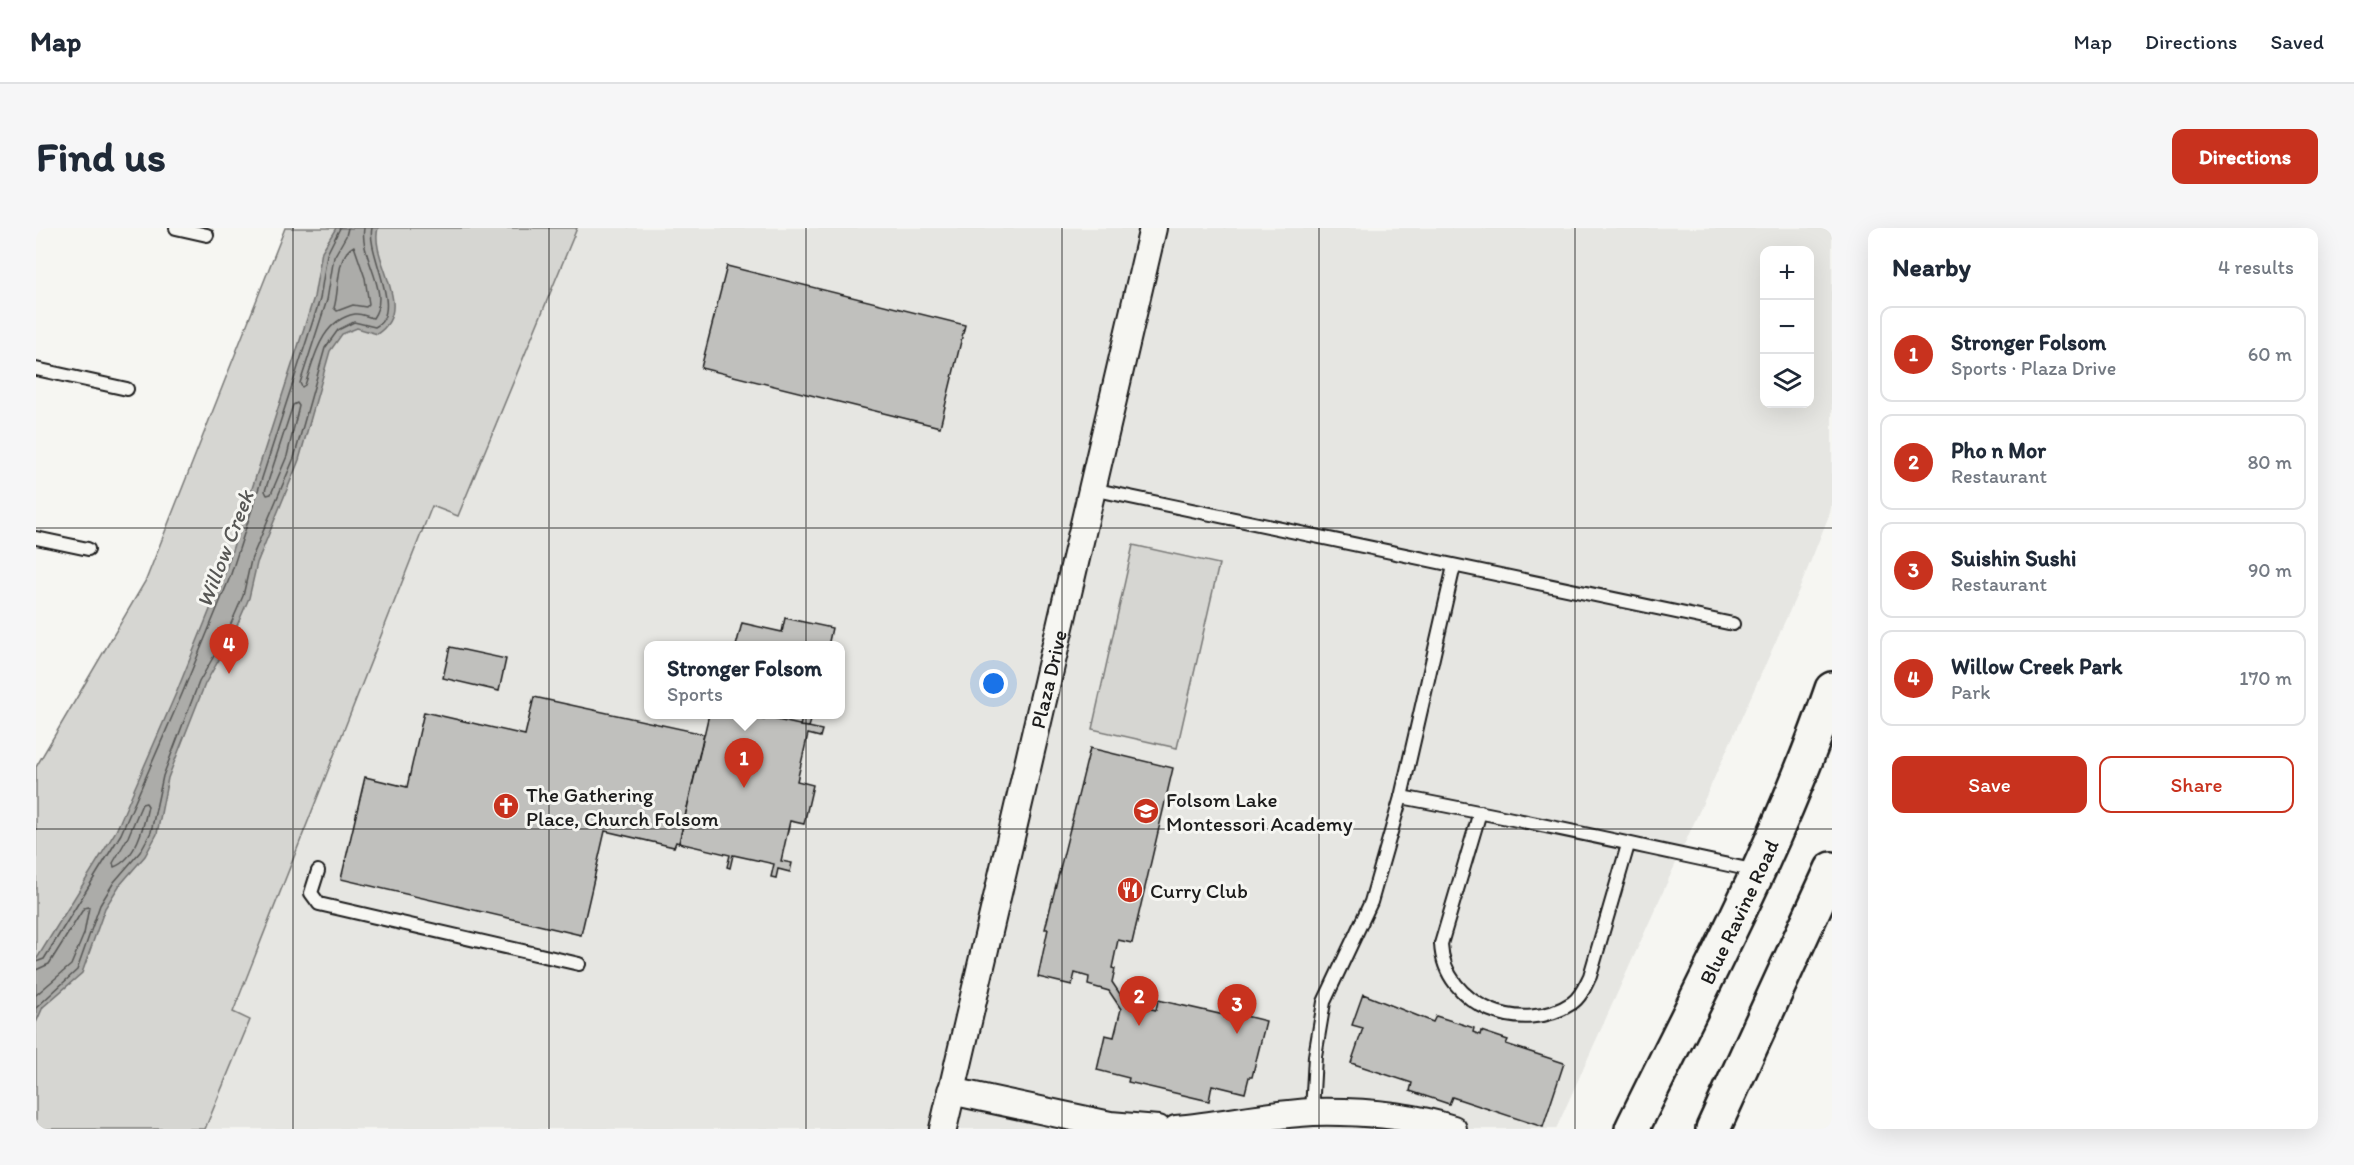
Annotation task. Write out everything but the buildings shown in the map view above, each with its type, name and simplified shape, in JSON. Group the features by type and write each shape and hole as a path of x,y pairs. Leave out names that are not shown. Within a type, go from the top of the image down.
{"main road":[{"name":"Blue Ravine Road","path":"1632,1129 1758,871 1814,742 1832,689"},
{"path":"1713,1129 1832,869"}],"street":[{"name":"Plaza Drive","path":"943,1129 1152,228"},
{"path":"951,1091 1110,1125 1158,1129"},
{"path":"1176,1129 1312,1112 1370,1113 1435,1123 1453,1129"}],"lane":[{"path":"176,228 207,235"},
{"path":"36,369 127,389"},
{"path":"1092,489 1733,624"},
{"path":"36,538 88,549"},
{"path":"1312,1112 1315,1056 1324,1002 1371,902 1401,797 1454,566"},
{"path":"1401,797 1758,871"},
{"path":"1480,812 1441,944 1442,957 1449,973 1466,996 1497,1014 1533,1017 1572,1003 1582,993 1590,976 1628,845"},
{"path":"318,871 311,893 319,904 579,964"}],"shaded area":[{"path":"285,228 577,228 458,516 432,506 233,1012 250,1020 205,1129 36,1129 36,767 146,580"},
{"path":"577,228 1832,228 1832,502 1830,513 1799,590 1556,1129 205,1129 250,1020 233,1013 432,506 458,515"},
{"path":"1133,545 1219,564 1177,748 1092,729"}],"water":[{"path":"336,228 378,228 377,241 393,297 393,311 388,323 377,334 357,328 342,334 330,351 299,460 257,563 249,598 232,637 205,684 168,778 157,834 145,856 119,886 105,908 82,973 43,1007 36,1023 36,960 116,831 177,691 224,575 314,297 322,251"}],"place":[{"name":"Willow Creek Park","path":"229,674"},
{"name":"Stronger Folsom","path":"744,788"},
{"name":"The Gathering Place, Church Folsom","path":"506,806"},
{"name":"Folsom Lake Montessori Academy","path":"1146,811"},
{"name":"Curry Club","path":"1130,890"},
{"name":"Pho n Mor","path":"1139,1026"},
{"name":"Suishin Sushi","path":"1237,1034"}],"water label":[{"name":"Willow Creek","path":"225,549"}]}
